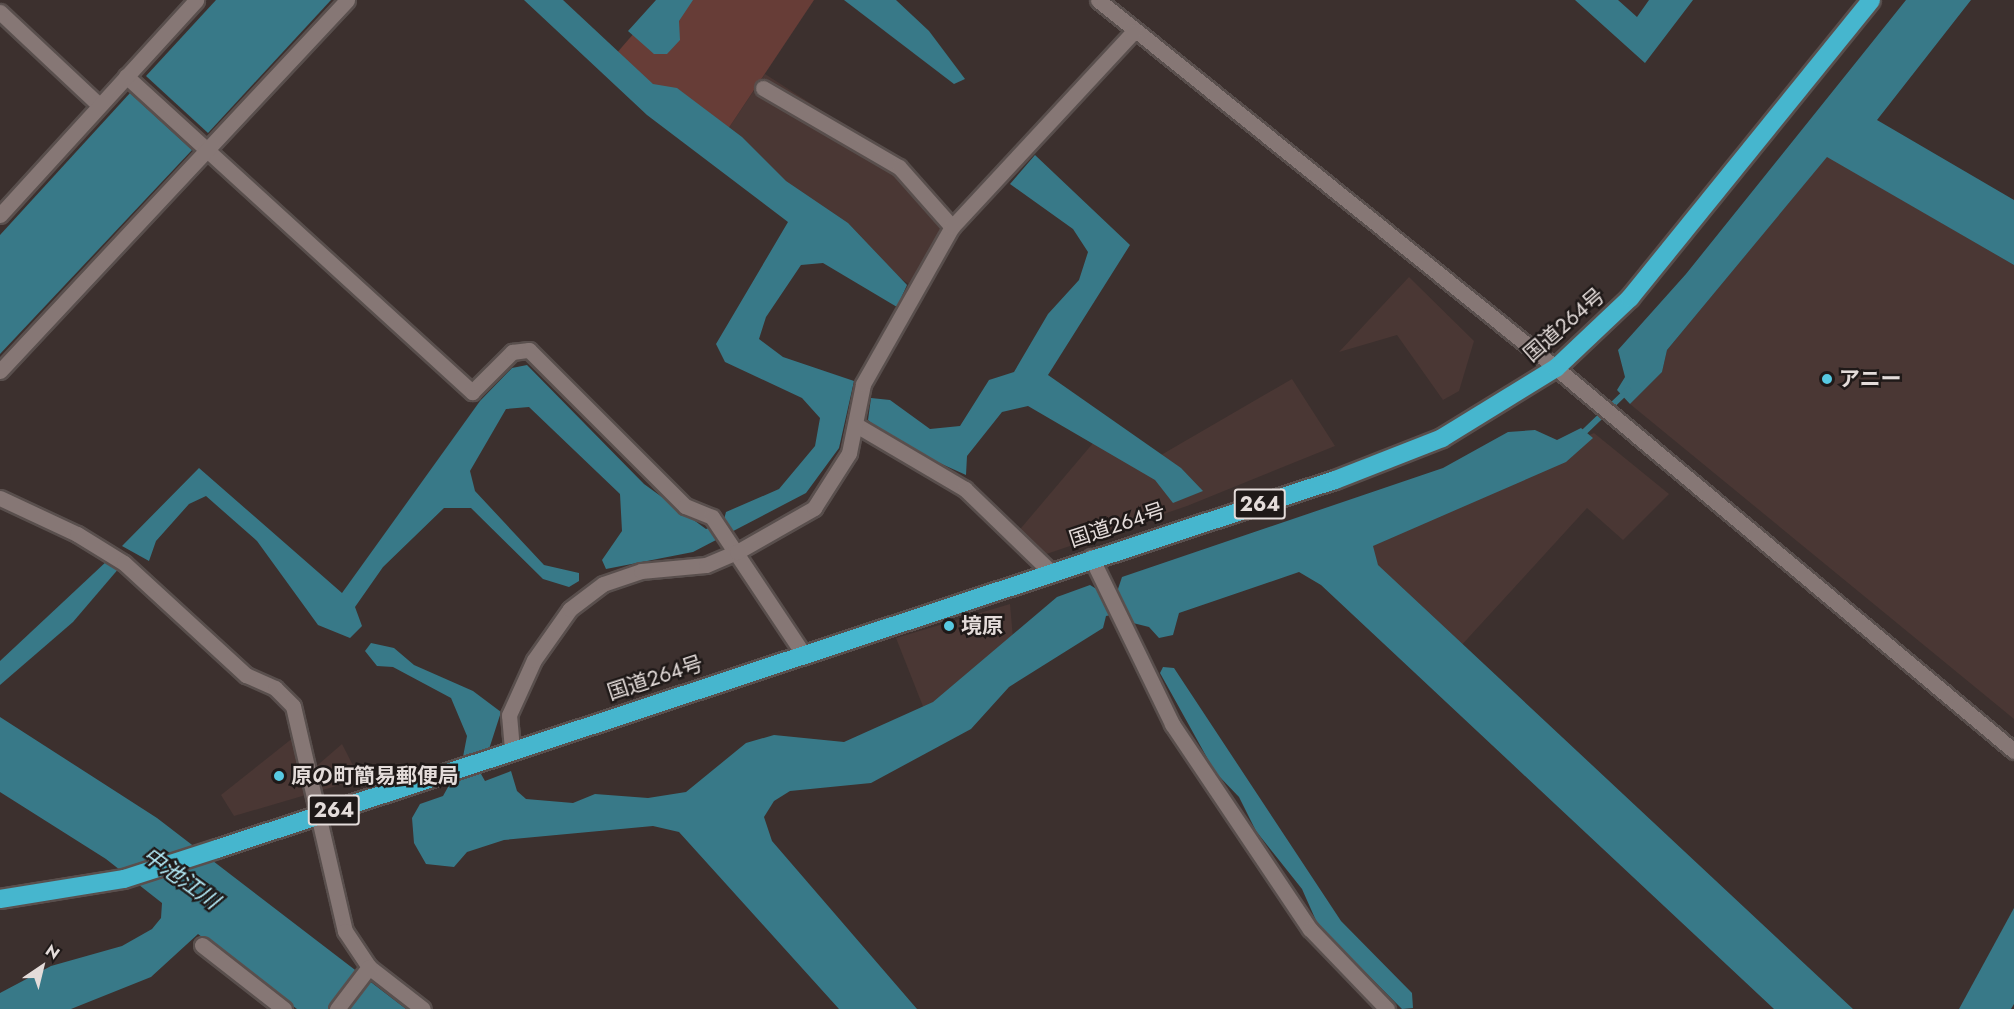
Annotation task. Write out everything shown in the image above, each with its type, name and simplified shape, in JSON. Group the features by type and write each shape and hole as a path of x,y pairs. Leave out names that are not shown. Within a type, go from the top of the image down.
{"highway":[{"name":"国道264号","path":"0,898 124,879 1049,570 1335,480 1442,438 1556,368 1630,298 1871,0"}],"street":[{"path":"0,215 196,0"},
{"path":"0,371 209,151 347,0"},
{"path":"1098,0 1134,32 1556,368 2014,751"},
{"path":"0,12 99,105"},
{"path":"512,749 509,715 534,660 570,609 603,584 641,571 706,565 737,552 814,508 849,453 858,426 863,384 952,227 1134,32"},
{"path":"126,76 472,392 512,352 529,350 685,506 712,517 802,652"},
{"path":"764,88 899,167 952,227"},
{"path":"858,426 965,489 1049,570"},
{"path":"0,498 124,563 246,675 275,688 293,706 345,931 369,967 423,1009"},
{"path":"1091,557 1104,579 1121,628 1172,724 1310,929 1387,1009"},
{"path":"202,945 284,1009"},
{"path":"337,1009 369,967"}],"shaded area":[{"path":"663,0 814,0 716,147 608,63"},
{"path":"765,74 906,165 954,221 912,286 819,225 716,147"},
{"path":"1827,156 2014,265 2014,719 1630,404 1662,372 1667,350"},
{"path":"1409,277 1474,341 1459,391 1443,400 1397,335 1339,352"},
{"path":"1292,379 1335,446 1187,506 1029,560 1011,540 1099,436 1149,462"},
{"path":"1594,433 1669,494 1623,540 1587,508 1437,672 1317,556"},
{"path":"1010,604 1016,673 926,714 896,638"},
{"path":"294,737 305,776 342,744 360,779 234,816 221,795"}],"water":[{"path":"216,0 331,0 208,133 146,76"},
{"path":"524,0 563,0 653,84 677,88 742,137 786,181 848,223 907,285 897,307 823,263 801,265 766,317 759,339 783,357 854,381 839,448 806,493 693,552 606,569 602,560 622,531 620,494 529,407 506,409 470,471 475,491 544,565 579,573 579,581 569,587 543,579 471,508 444,508 383,567 355,607 362,626 350,638 318,625 257,541 206,496 189,504 156,541 149,561 122,546 199,468 342,593 480,401 512,368 527,365 644,484 706,529 723,523 726,512 779,489 815,446 820,418 802,398 725,362 716,344 788,222 647,115"},
{"path":"656,0 693,0 679,21 680,40 667,54 654,54 628,31"},
{"path":"844,0 896,0 929,31 965,79 954,84"},
{"path":"1575,0 1618,0 1637,17 1649,0 1693,0 1645,63"},
{"path":"1906,0 1971,0 1877,120 2014,200 2014,265 1827,157 1667,350 1662,372 1630,404 1617,390 1625,377 1618,350 1686,274"},
{"path":"130,93 192,150 0,354 0,235"},
{"path":"1035,155 1130,245 1048,375 1181,468 1203,491 1173,503 1155,480 1028,406 1002,412 967,456 966,475 893,442 868,420 871,398 890,400 930,429 960,426 989,380 1014,372 1048,314 1079,280 1088,252 1073,229 1010,184"},
{"path":"1581,428 1593,438 1566,462 1373,546 1378,565 1853,1009 1774,1009 1321,585 1299,572 1179,613 1173,635 1159,638 1149,627 1133,623 1127,612 1106,616 1103,628 1009,687 971,729 871,783 790,791 774,801 764,817 772,841 917,1009 839,1009 679,832 653,826 504,840 467,852 454,867 426,864 414,843 412,818 420,804 443,796 462,762 467,736 451,698 393,667 377,666 365,651 371,643 394,648 414,665 473,691 501,712 481,774 485,781 511,771 517,791 526,799 573,803 595,794 648,798 686,792 746,743 774,735 844,742 933,702 1057,597 1090,585 1103,593 1118,589 1122,577 1443,468 1508,432 1535,430 1557,440"},
{"path":"108,560 120,567 73,622 0,685 0,661"},
{"path":"1163,667 1174,668 1341,921 1412,993 1413,1008 1402,1009 1318,925 1302,889 1256,831 1239,797 1215,772 1160,673"},
{"name":"中池江川","path":"0,717 157,818 406,1009 297,1009 198,934 151,977 71,1009 0,1009 0,993 51,966 122,946 152,929 161,918 162,903 106,859 0,792"},
{"path":"2014,908 2014,1004 2011,1009 1959,1009"}],"waterway":[{"path":"1579,437 1628,390"}],"place":[{"name":"アニー","path":"1827,379"},
{"name":"境原","path":"949,626"},
{"name":"原の町簡易郵便局","path":"279,776"}]}
